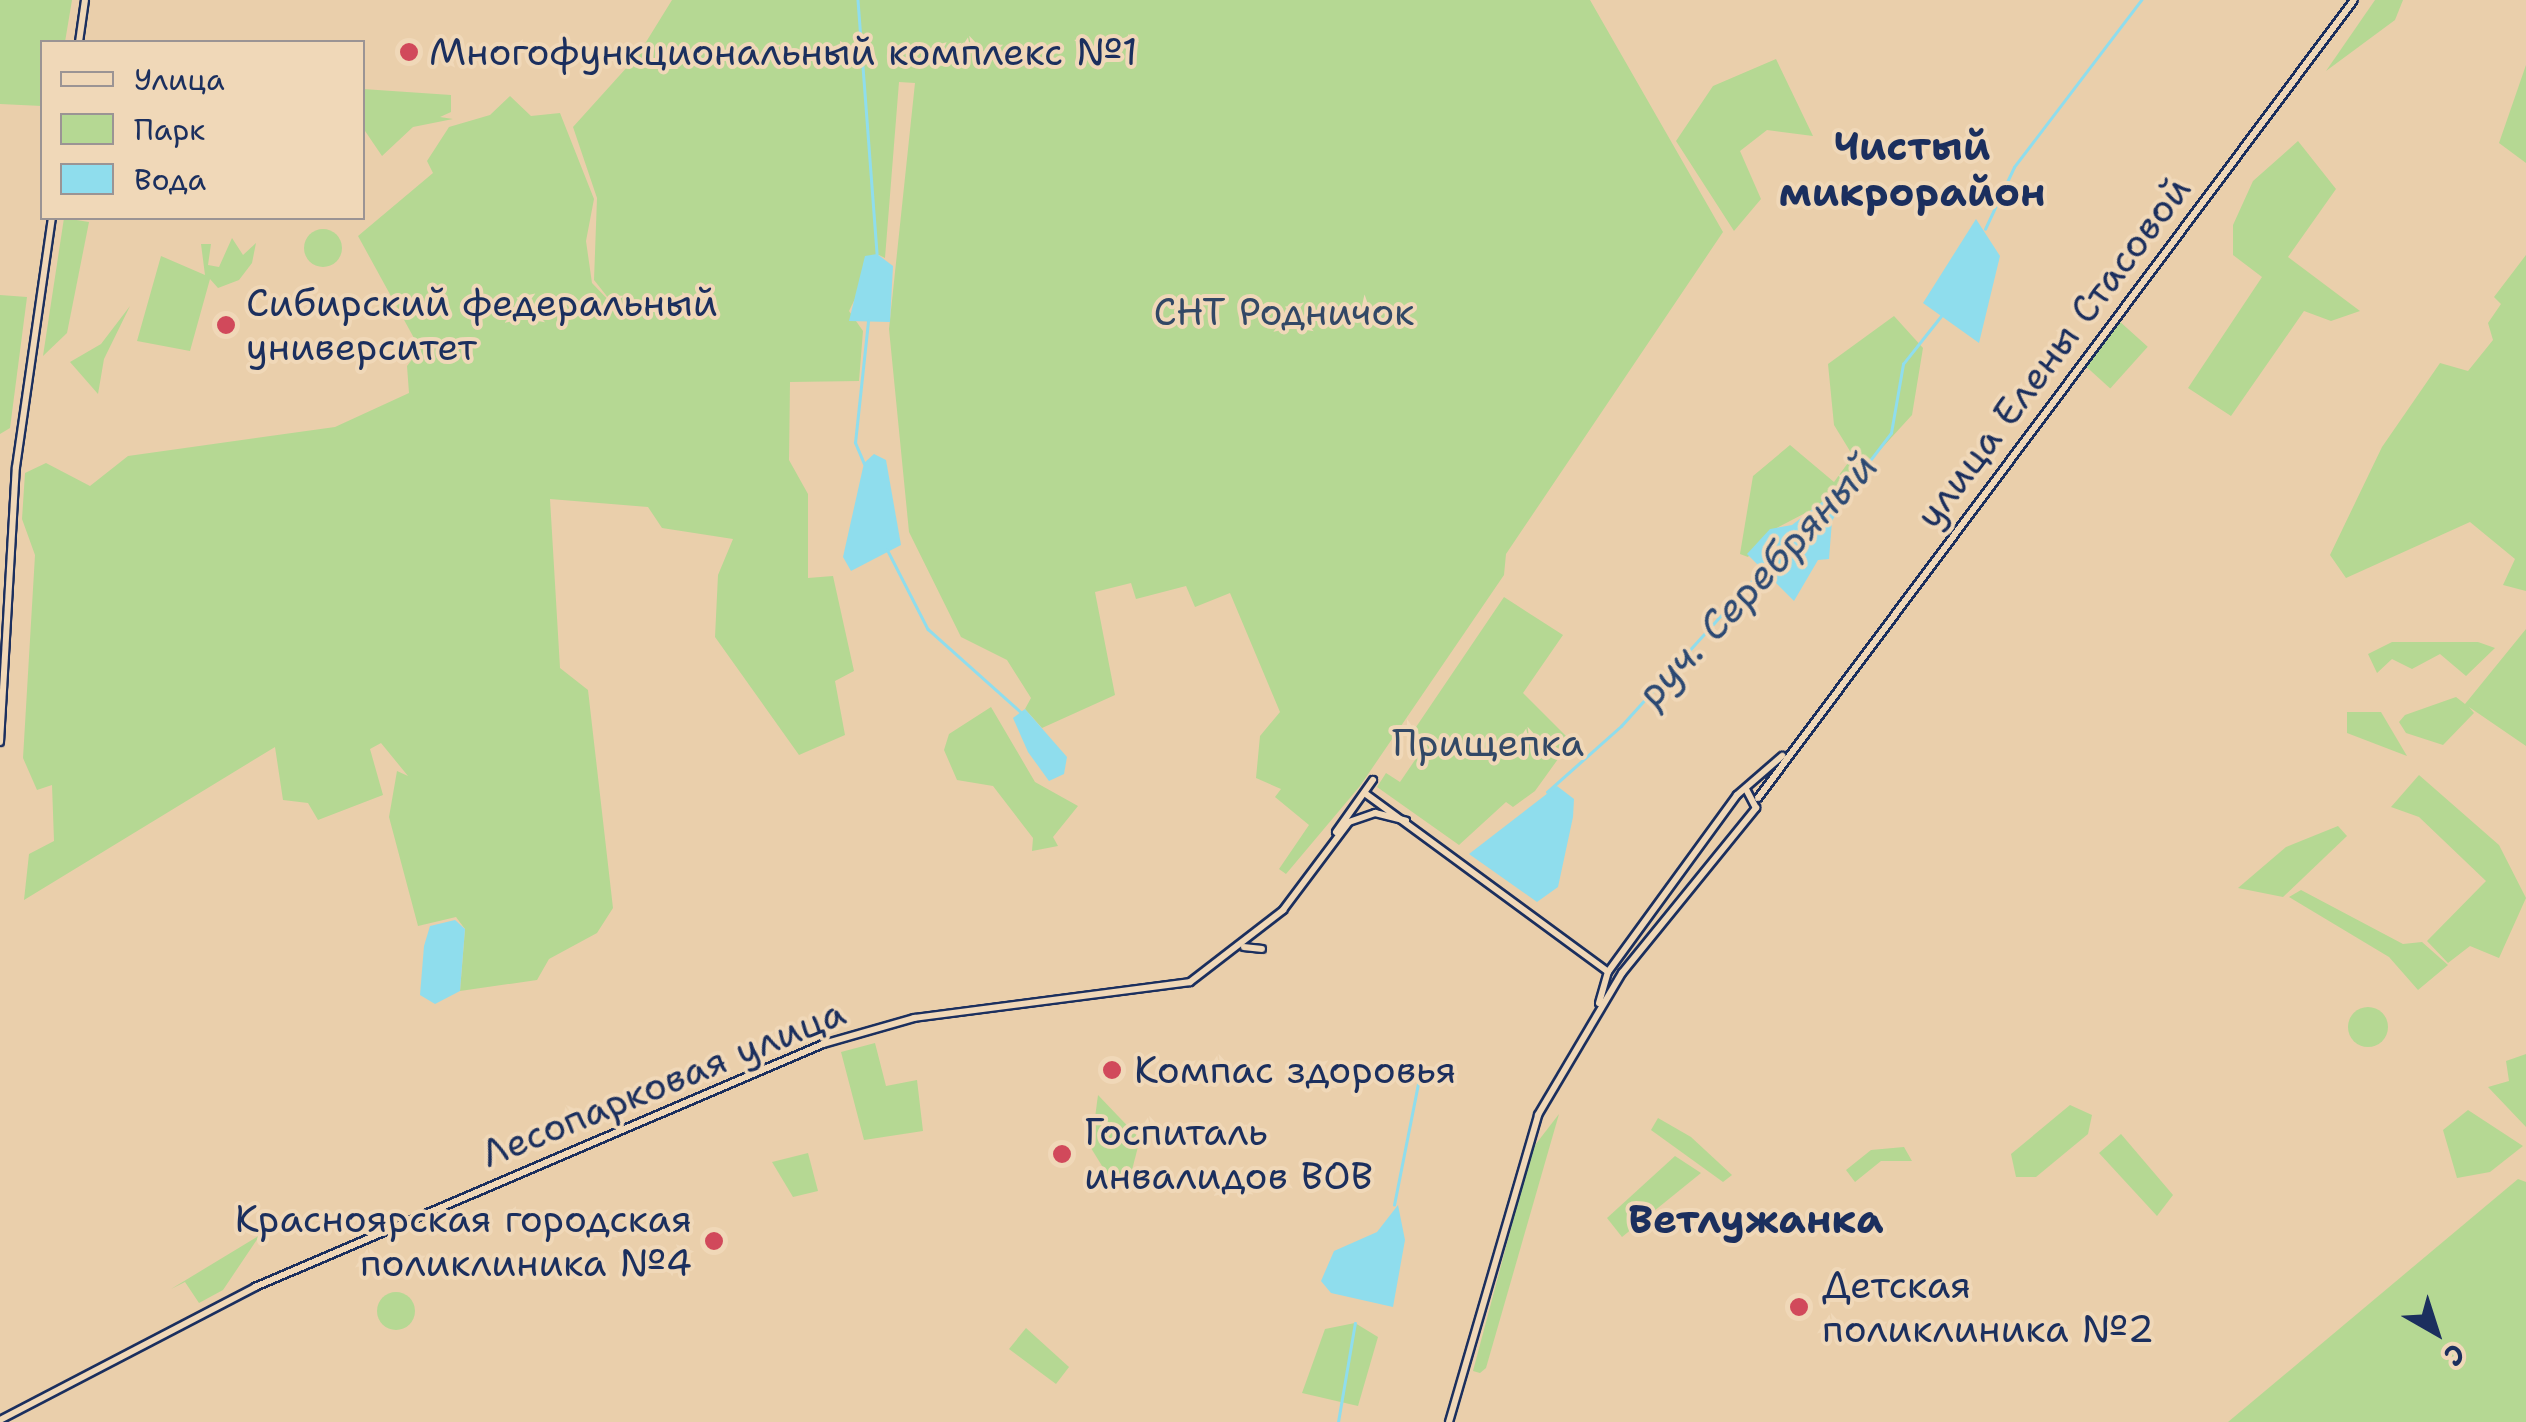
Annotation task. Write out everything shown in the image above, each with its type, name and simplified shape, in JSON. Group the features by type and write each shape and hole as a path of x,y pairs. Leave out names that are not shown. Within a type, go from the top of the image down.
{"main road":[{"path":"79,40 86,0"},
{"name":"улица Елены Стасовой","path":"1746,813 2354,0"},
{"path":"0,742 16,468 52,220"},
{"name":"улица Елены Стасовой","path":"1734,802 1798,739"},
{"path":"1375,813 1375,797 1373,780 1366,794 1375,797 1608,972 1622,973"},
{"path":"1746,790 1758,798"},
{"name":"Лесопарковая улица","path":"0,1420 254,1287 822,1044 914,1018 1164,990 1243,947 1283,910 1366,794"},
{"path":"1449,1422 1516,1166 1595,1014 1622,973 1746,813 1734,802 1608,972 1595,1014"},
{"path":"1356,804 1364,816"},
{"path":"1334,838 1364,816 1375,813 1406,821"},
{"path":"1243,947 1262,950"}],"green space":[{"path":"0,0 72,0 65,40 40,40 40,106 0,104"},
{"name":"СНТ Родничок","path":"672,0 1590,0 1723,232 1506,554 1504,575 1360,786 1286,874 1279,869 1309,825 1275,797 1281,789 1256,778 1260,736 1280,712 1230,593 1195,607 1186,586 1136,599 1131,583 1095,592 1115,695 1042,728 1025,709 1031,698 1007,660 961,637 909,532 889,329 915,83 899,82 885,258 877,254 849,311 863,331 859,381 790,382 789,460 808,494 808,578 833,576 854,671 835,681 845,735 799,755 715,637 718,575 733,539 662,528 648,507 550,499 560,668 588,690 613,908 597,933 549,959 537,980 460,991 465,929 456,917 418,926 389,817 397,771 408,776 381,743 370,749 383,795 318,820 308,803 283,800 275,747 24,900 29,854 54,841 52,785 37,790 23,758 35,555 22,519 25,473 46,463 90,486 128,456 335,427 409,393 407,366 420,349 358,236 433,173 427,161 449,127 490,115 510,96 531,116 560,113 594,199 586,241 592,283 617,309 594,280 597,198 573,127 638,55"},
{"path":"2375,0 2403,0 2395,20 2326,71"},
{"path":"1776,59 1813,136 1767,130 1740,151 1761,199 1734,231 1676,141 1713,86"},
{"path":"2526,65 2526,163 2499,143"},
{"path":"365,89 451,95 451,112 440,117 453,119 413,127 382,156 365,131"},
{"path":"2298,141 2336,189 2288,257 2360,311 2331,321 2304,311 2231,416 2188,388 2262,277 2233,255 2233,225 2253,181"},
{"path":"64,220 89,222 67,333 43,356"},
{"path":"323,229 336,235 342,248 336,261 323,267 310,261 304,248 310,235"},
{"path":"232,238 243,255 256,243 252,263 239,280 218,288 210,279 190,351 137,341 161,256 205,275 201,244 211,244 208,265 219,267"},
{"path":"2526,255 2526,591 2503,585 2515,559 2470,522 2346,578 2330,555 2382,447 2440,363 2468,371 2493,340 2488,323 2501,304 2494,297"},
{"path":"0,295 27,297 10,428 0,434"},
{"path":"130,306 104,359 98,394 70,362 101,344"},
{"path":"1894,316 1923,348 1912,415 1838,496 1767,533 1748,557 1740,554 1753,476 1790,445 1834,482 1853,456 1834,425 1828,364"},
{"path":"2118,320 2148,347 2110,388 2081,362"},
{"name":"Прищепка","path":"1504,597 1563,635 1523,693 1571,741 1535,791 1513,807 1506,802 1459,845 1377,787 1386,773 1400,782 1428,741 1414,730"},
{"path":"2526,629 2526,746 2469,707 2474,713 2443,745 2406,733 2399,722 2405,715 2456,697 2465,704"},
{"path":"2392,642 2478,642 2495,648 2466,676 2440,654 2412,669 2392,659 2377,673 2368,654"},
{"path":"991,707 1035,782 1078,806 1053,837 1058,846 1032,851 1033,838 993,786 957,780 944,750 949,734"},
{"path":"2347,712 2381,712 2407,756 2347,733"},
{"path":"2419,775 2499,845 2526,898 2499,958 2470,946 2448,963 2427,941 2486,881 2419,817 2391,807"},
{"path":"2338,826 2347,836 2283,897 2238,888 2286,847"},
{"path":"2301,890 2403,944 2422,942 2448,965 2418,990 2389,957 2289,897"},
{"path":"2368,1007 2382,1013 2388,1027 2382,1041 2368,1047 2354,1041 2348,1027 2354,1013"},
{"path":"875,1043 886,1086 917,1080 923,1131 864,1140 841,1052"},
{"path":"2526,1054 2526,1127 2488,1087 2509,1081 2506,1061"},
{"path":"1098,1095 1140,1139 1132,1170 1110,1179 1091,1148"},
{"path":"2070,1105 2092,1115 2088,1134 2036,1177 2016,1177 2011,1154"},
{"path":"2468,1110 2523,1146 2490,1172 2457,1178 2443,1130"},
{"path":"1559,1114 1486,1368 1480,1373 1473,1371 1532,1149"},
{"path":"1658,1118 1691,1137 1732,1175 1723,1182 1651,1130"},
{"path":"2121,1134 2173,1195 2157,1216 2099,1153"},
{"path":"1904,1147 1912,1161 1881,1161 1855,1182 1846,1170 1871,1150"},
{"path":"808,1153 818,1191 793,1197 772,1162"},
{"path":"1675,1156 1701,1173 1622,1237 1607,1218"},
{"path":"2518,1179 2526,1182 2526,1422 2228,1422"},
{"path":"260,1235 223,1290 199,1303 185,1282 171,1289"},
{"path":"396,1292 410,1297 415,1311 410,1325 396,1330 382,1325 377,1311 382,1297"},
{"path":"1355,1323 1378,1337 1358,1406 1302,1393 1325,1329"},
{"path":"1026,1328 1069,1367 1056,1384 1009,1349"}],"water":[{"path":"1976,219 2000,256 1979,343 1923,303"},
{"path":"877,254 893,266 890,322 849,321 865,256"},
{"path":"874,454 886,460 901,545 851,571 843,557 864,463"},
{"path":"1840,488 1849,492 1832,521 1829,559 1818,560 1794,601 1747,554 1770,529 1792,525"},
{"path":"1025,709 1067,757 1064,774 1049,781 1028,752 1013,718"},
{"path":"1557,786 1574,799 1573,817 1558,887 1537,902 1469,854"},
{"path":"455,920 465,929 460,991 435,1004 420,995 424,946 430,926"},
{"path":"1398,1205 1405,1240 1393,1307 1331,1293 1321,1281 1334,1251 1377,1232"}],"waterway":[{"path":"858,0 877,253"},
{"name":"руч. Серебряный","path":"1985,229 2014,167 2141,0"},
{"name":"руч. Серебряный","path":"1846,492 1891,433 1903,364 1941,316"},
{"path":"864,464 855,443 868,321"},
{"path":"887,549 928,629 1022,713"},
{"name":"руч. Серебряный","path":"1547,792 1621,726 1763,569"},
{"name":"руч. Серебряный","path":"1394,1205 1420,1074"},
{"name":"руч. Серебряный","path":"1338,1422 1355,1323"}],"place":[{"name":"Многофункциональный комплекс №1","path":"409,52"},
{"name":"Сибирский федеральный университет","path":"226,325"},
{"name":"Компас здоровья","path":"1112,1070"},
{"name":"Госпиталь инвалидов ВОВ","path":"1062,1154"},
{"name":"Красноярская городская поликлиника №4","path":"714,1241"},
{"name":"Детская поликлиника №2","path":"1799,1307"}],"district":[{"name":"Чистый микрорайон","path":"1912,169"},
{"name":"Ветлужанка","path":"1756,1219"}]}
